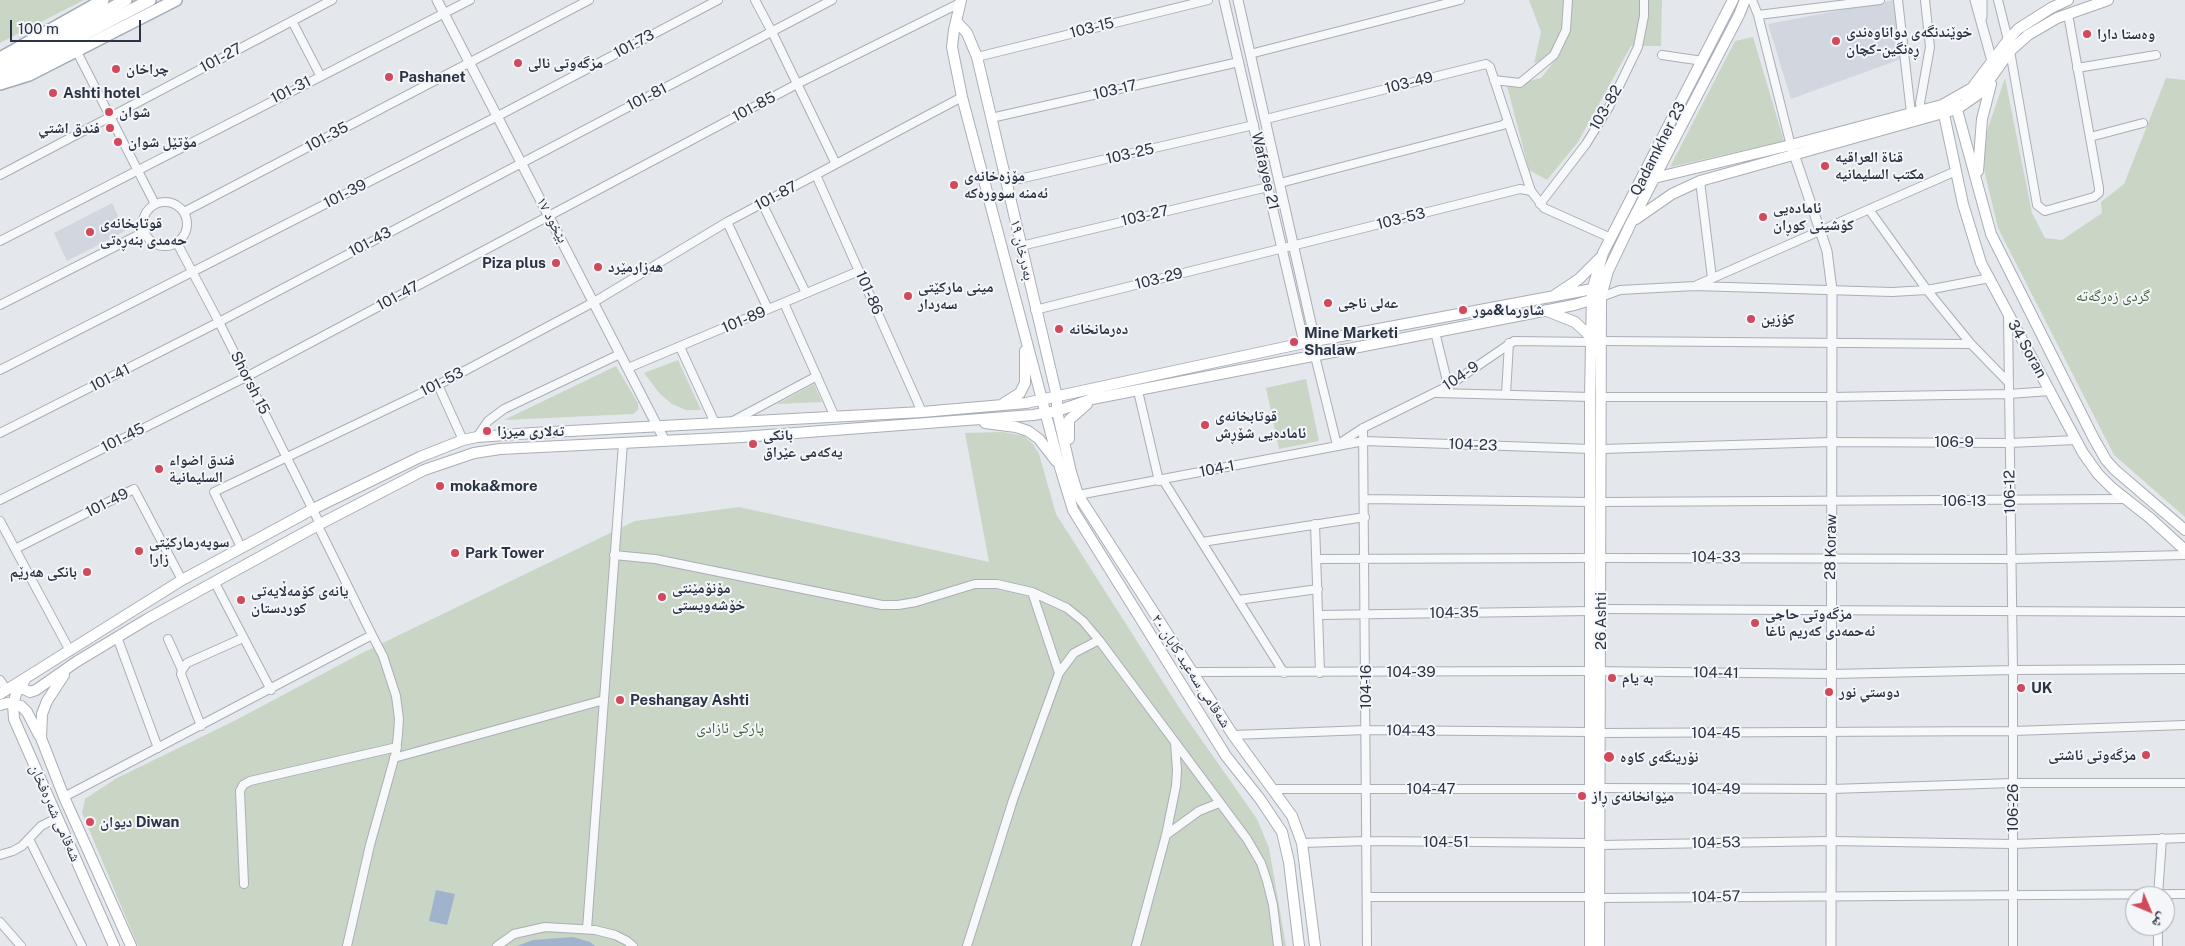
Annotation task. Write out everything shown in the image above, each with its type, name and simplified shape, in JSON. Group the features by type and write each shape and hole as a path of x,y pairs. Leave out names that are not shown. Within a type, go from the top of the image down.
{"main road":[{"path":"0,58 104,0"},
{"path":"0,67 126,0"},
{"path":"0,78 150,0"},
{"path":"0,84 29,75 176,0"},
{"name":"Qadamkher 23","path":"1597,294 1604,253 1733,0"},
{"name":"Qadamkher 23","path":"1597,294 1631,223 1745,0"},
{"path":"1956,104 1972,88 2008,40 2031,20 2066,0"},
{"path":"1640,183 1654,178 1792,150 1956,104 1980,93 2010,51 2033,31 2068,14 2108,0"},
{"name":"بەدرخان ١٩","path":"961,2 952,46 962,97 1042,400"},
{"name":"بەدرخان ١٩","path":"956,21 967,33 977,57 1057,397"},
{"path":"1978,184 1981,127 1993,77"},
{"name":"34 Soran","path":"1956,104 1978,184 1984,214 2000,255 2101,453 2115,470 2185,530"},
{"path":"1631,223 1672,194 1700,181 1792,150 1916,112 1943,109"},
{"name":"34 Soran","path":"1943,109 1970,231 1981,263 2085,458 2098,474 2185,550"},
{"path":"1549,298 1579,279 1604,253"},
{"path":"3,692 182,580 241,547 313,508 420,457 463,440 476,437 922,412 1042,400 1304,343 1549,298 1597,294"},
{"path":"25,679 22,686 27,692 33,692 76,662 117,637 214,583 424,470 456,457 500,449 623,443 1046,413 1092,399 1544,311 1597,294"},
{"name":"26 Ashti","path":"1595,732 1601,672 1601,609 1591,502 1590,397 1596,340 1597,294"},
{"path":"1544,311 1555,313 1576,322 1596,340"},
{"path":"995,406 1015,398 1025,382 1025,332"},
{"name":"26 Ashti","path":"1596,340 1602,397 1602,502 1590,611 1590,671 1595,732 1595,788 1590,843 1599,946"},
{"path":"1050,371 1061,387 1100,386"},
{"name":"شەقامی سەعید کابان ٢٠","path":"1057,397 1057,411 1070,472 1078,495 1233,735 1292,816 1302,843 1315,946"},
{"path":"1070,472 1069,420 1092,399"},
{"name":"شەقامی سەعید کابان ٢٠","path":"1042,400 1058,464 1073,510 1226,756 1260,799 1282,832 1289,862 1298,946"},
{"path":"962,420 1016,427 1028,431 1039,438 1058,464"},
{"path":"70,650 76,662"},
{"path":"41,738 40,727 47,701 58,683 76,662"},
{"path":"13,704 16,694 25,679"},
{"path":"0,705 13,704 21,706 27,712 41,738 64,797 131,946"},
{"name":"شەقامی شەرەفخان","path":"13,704 16,725 114,946"},
{"name":"26 Ashti","path":"1590,946 1601,845 1595,788"}],"street":[{"name":"101-27","path":"0,174 332,0"},
{"name":"بێخود ١٧","path":"437,0 665,440"},
{"name":"101-31","path":"0,241 320,75 470,0"},
{"name":"101-35","path":"184,212 589,0"},
{"name":"101-73","path":"498,116 718,0"},
{"path":"755,0 836,164"},
{"name":"101-81","path":"522,162 832,0"},
{"name":"103-15","path":"977,57 1208,0"},
{"name":"Wafayee 21","path":"1224,0 1304,343"},
{"name":"Wafayee 21","path":"1238,0 1315,341"},
{"path":"1250,54 1460,0"},
{"path":"1494,80 1520,83 1554,55 1566,30 1568,0"},
{"name":"103-82","path":"1542,206 1586,144 1609,107 1638,47 1644,16 1644,0"},
{"path":"1752,0 1758,16 1792,150"},
{"path":"1758,16 1880,0"},
{"path":"1898,0 1916,112"},
{"path":"1916,112 1921,97 1930,47 1925,0"},
{"path":"1975,0 1982,19 1992,61"},
{"path":"1982,0 1982,19"},
{"path":"1998,0 2008,40"},
{"name":"101-85","path":"550,215 797,84 961,2"},
{"path":"2010,51 2037,205 2045,211 2094,197 2099,193 2068,14"},
{"path":"292,21 320,75"},
{"path":"77,52 155,204"},
{"path":"1662,55 1703,61"},
{"path":"2077,68 2156,55"},
{"name":"103-17","path":"991,118 1239,62"},
{"name":"103-49","path":"1266,119 1486,64 1490,67 1505,123 1531,191 1542,206"},
{"name":"101-87","path":"594,302 726,222 962,97"},
{"name":"101-39","path":"0,370 498,116"},
{"path":"1280,183 1505,123"},
{"path":"2090,137 2143,123"},
{"name":"103-25","path":"1006,182 1254,125"},
{"name":"28 Koraw","path":"1792,150 1827,251 1832,290 1830,610 1832,674 1831,946"},
{"name":"101-43","path":"219,322 522,162"},
{"path":"1695,286 1820,230 1870,211 1956,171"},
{"name":"101-86","path":"816,175 922,412"},
{"path":"1700,181 1712,278"},
{"name":"103-27","path":"1021,246 1268,187"},
{"name":"103-53","path":"1282,249 1520,189 1531,191"},
{"path":"168,202 179,207 184,212 188,225 186,232 177,243 171,246 158,246 147,238 144,232 143,219 155,204 168,202"},
{"path":"762,203 806,293"},
{"path":"1542,206 1611,238"},
{"path":"1870,211 1927,290 1971,344 2009,383"},
{"name":"101-47","path":"246,377 550,215"},
{"path":"726,222 768,310"},
{"path":"0,305 144,232"},
{"name":"Shorsh 15","path":"177,243 313,508 319,525 383,656 396,696 399,719 397,747 370,845 348,946"},
{"name":"103-29","path":"1035,310 1282,249"},
{"name":"101-89","path":"628,368 680,348 859,271"},
{"path":"1597,294 1620,290 1695,286 1892,292 1927,290 1990,278"},
{"name":"101-53","path":"241,547 214,492 438,385 594,302"},
{"path":"784,303 835,417"},
{"name":"106-12","path":"2008,315 2013,670"},
{"name":"101-41","path":"0,433 219,322"},
{"path":"1435,332 1449,390 1590,397"},
{"path":"1506,394 1509,343 1514,341 1596,340 1971,344"},
{"name":"104-9","path":"1336,445 1364,428 1435,393 1449,390 1509,343"},
{"path":"680,348 715,423"},
{"path":"476,437 488,421 504,409 620,354"},
{"path":"1315,356 1336,445"},
{"path":"731,422 817,376"},
{"name":"101-45","path":"0,500 246,377"},
{"path":"438,385 463,440"},
{"path":"1138,391 1161,480 1284,673"},
{"path":"1602,397 1832,397 2009,394 2050,391"},
{"name":"104-16","path":"1364,428 1360,441 1365,499 1367,946"},
{"name":"106-9","path":"1602,449 1831,442 2076,440"},
{"name":"104-1","path":"1078,495 1360,441"},
{"name":"104-23","path":"1360,441 1590,449"},
{"path":"587,929 623,443"},
{"name":"101-49","path":"15,549 134,489 182,580"},
{"path":"1365,499 1591,502"},
{"name":"106-13","path":"1602,502 2126,499"},
{"path":"1202,542 1365,517"},
{"path":"0,520 70,650"},
{"path":"1316,524 1320,673"},
{"path":"614,555 655,559 882,604 898,605 916,602 975,584 1011,586 1032,592 1067,608 1083,621 1099,640 1247,839 1260,863 1273,905 1278,946"},
{"name":"104-33","path":"1317,559 1831,557 2011,559 2185,555"},
{"path":"214,583 270,690"},
{"path":"1238,600 1318,589"},
{"path":"1032,592 1059,673"},
{"path":"1601,609 2185,612"},
{"name":"104-35","path":"1319,615 1590,611"},
{"path":"64,797 372,636"},
{"path":"117,637 158,748"},
{"path":"168,638 182,670 181,674 201,726"},
{"path":"182,670 187,664 243,638"},
{"path":"967,946 1013,800 1059,673 1074,652 1099,640"},
{"name":"104-41","path":"1601,672 1832,674 2185,669"},
{"name":"106-26","path":"2013,670 2013,946"},
{"name":"104-39","path":"1192,672 1601,672"},
{"path":"0,680 3,692"},
{"path":"394,758 604,700"},
{"name":"104-45","path":"1595,732 1832,733 2013,731 2185,725"},
{"name":"104-43","path":"1233,735 1366,730 1595,732"},
{"path":"1136,946 1166,835 1176,786 1175,743"},
{"path":"244,884 240,791 243,786 250,781 397,747"},
{"name":"104-49","path":"1595,788 1832,789 2013,784 2185,783"},
{"name":"104-47","path":"1272,789 1595,788"},
{"path":"1166,835 1199,811 1219,802"},
{"path":"0,855 13,851 29,839 41,826 57,818"},
{"path":"2159,886 2162,838"},
{"name":"104-53","path":"1601,845 1831,841 2013,844 2185,838"},
{"path":"29,839 82,946"},
{"name":"104-51","path":"1302,843 1366,841 1590,843"},
{"name":"104-57","path":"1366,897 2125,896"},
{"path":"0,922 21,946"},
{"path":"497,946 514,934 545,927 587,929 615,935 633,946"}],"shaded area":[{"name":"خوێندنگەی دواناوەندی ڕەنگین-کچان","path":"1894,0 1901,59 1791,99 1768,24"},
{"name":"قوتابخانەی حەمدی بنەڕەتی","path":"112,203 125,231 67,261 54,233"}],"green space":[{"path":"0,0 84,0 0,43"},
{"path":"1529,0 1662,0 1661,46 1631,46 1578,142 1547,180 1529,170 1507,86 1541,78 1560,54 1534,63 1541,32"},
{"path":"1753,37 1784,141 1670,167 1735,41"},
{"name":"گردی زەرگەتە","path":"2005,78 2032,213 2045,238 2062,240 2102,213 2101,202 2124,184 2166,78 2185,80 2185,517 2114,455 1998,228 1982,161 1985,137"},
{"path":"678,360 701,410 686,410 672,404 660,394 644,373"},
{"path":"616,366 638,403 638,410 633,414 504,420"},
{"path":"1306,379 1319,441 1279,449 1266,388"},
{"path":"814,384 822,402 777,404"},
{"name":"پارکی ئازادی","path":"1003,432 1024,436 1033,444 1039,454 1056,514 1182,712 1257,819 1269,848 1286,946 138,946 82,813 85,799 117,778 236,720 360,654 635,521 739,507 989,562 965,433"}],"water":[{"path":"436,890 455,894 447,925 429,921"},
{"path":"573,937 590,942 595,946 517,946 533,940"}],"place":[{"name":"وەستا دارا","path":"2087,34"},
{"name":"خوێندنگەی دواناوەندی ڕەنگین-کچان","path":"1836,41"},
{"name":"مزگەوتی نالی","path":"518,63"},
{"name":"چراخان","path":"116,69"},
{"name":"Pashanet","path":"389,77"},
{"name":"Ashti hotel","path":"53,93"},
{"name":"شوان","path":"109,112"},
{"name":"فندق اشتي","path":"110,128"},
{"name":"مۆتێل شوان","path":"118,142"},
{"name":"قناة العراقيه مكتب السليمانيه","path":"1825,166"},
{"name":"مۆزەخانەی ئەمنە سوورەکە","path":"954,185"},
{"name":"ئامادەیی کۆشینی کوڕان","path":"1763,217"},
{"name":"قوتابخانەی حەمدی بنەڕەتی","path":"90,232"},
{"name":"Piza plus","path":"556,263"},
{"name":"هەزارمێرد","path":"598,267"},
{"name":"مینی مارکێتی سەردار","path":"908,296"},
{"name":"عەلی ناجی","path":"1328,303"},
{"name":"شاورما&مور","path":"1463,310"},
{"name":"كؤزين","path":"1751,319"},
{"name":"دەرمانخانە","path":"1059,329"},
{"name":"Mine Marketi Shalaw","path":"1294,342"},
{"name":"قوتابخانەی ئامادەیی شۆڕش","path":"1205,425"},
{"name":"تەلاری میرزا","path":"487,431"},
{"name":"بانکی یەکەمی عێراق","path":"753,444"},
{"name":"فندق اضواء السليمانية","path":"159,469"},
{"name":"moka&more","path":"440,486"},
{"name":"سوپەرمارکێتی زارا","path":"139,551"},
{"name":"Park Tower","path":"455,553"},
{"name":"بانکی هەرێم","path":"87,572"},
{"name":"مۆنۆمێنتی خۆشەویستی","path":"662,597"},
{"name":"یانەی کۆمەڵایەتی کوردستان","path":"241,600"},
{"name":"مزگەوتی حاجی ئەحمەدی کەریم ئاغا","path":"1755,623"},
{"name":"به يام","path":"1612,678"},
{"name":"UK","path":"2021,688"},
{"name":"دوستي نور","path":"1829,692"},
{"name":"Peshangay Ashti","path":"620,700"},
{"name":"مزگەوتی ئاشتی","path":"2146,755"},
{"name":"نۆرینگەی کاوە","path":"1609,757"},
{"name":"مێوانخانەی ڕاز","path":"1582,796"},
{"name":"دیوان Diwan","path":"90,822"}]}
